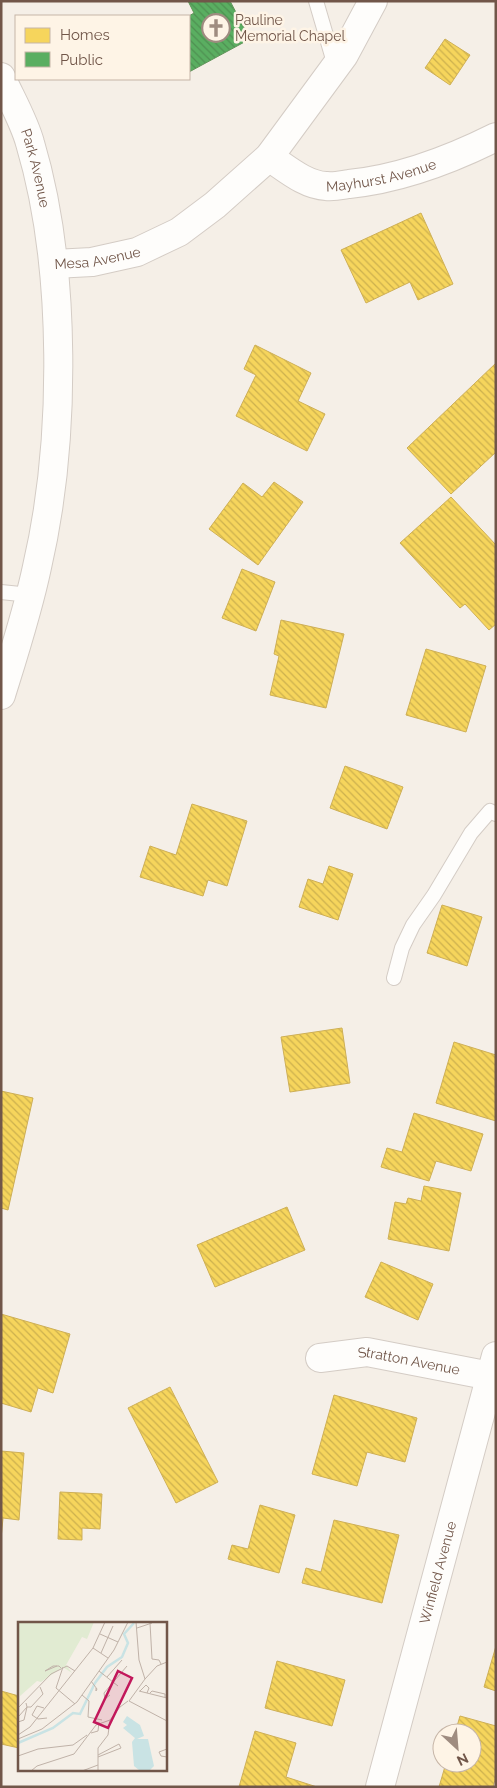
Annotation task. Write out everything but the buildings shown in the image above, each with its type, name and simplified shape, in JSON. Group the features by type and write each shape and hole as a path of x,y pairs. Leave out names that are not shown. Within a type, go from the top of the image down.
{"street":[{"name":"Mesa Avenue","path":"1,694 30,595 48,512 58,382 54,264 92,262 137,252 179,232 215,204 269,157 344,55 372,1"},
{"name":"Park Avenue","path":"1,78 9,115 30,142 43,196 54,264"},
{"name":"Mayhurst Avenue","path":"269,157 299,178 326,186 362,183 400,174 461,154 496,137"},
{"name":"Stratton Avenue","path":"320,1358 367,1352 494,1370"},
{"name":"Winfield Avenue","path":"380,1787 494,1370"}],"lane":[{"path":"316,1 335,66"},
{"path":"1,592 30,595"},
{"path":"394,978 402,948 412,925 434,895 471,833 490,811 496,814"}],"place":[{"name":"Pauline Memorial Chapel","path":"216,28"}]}
